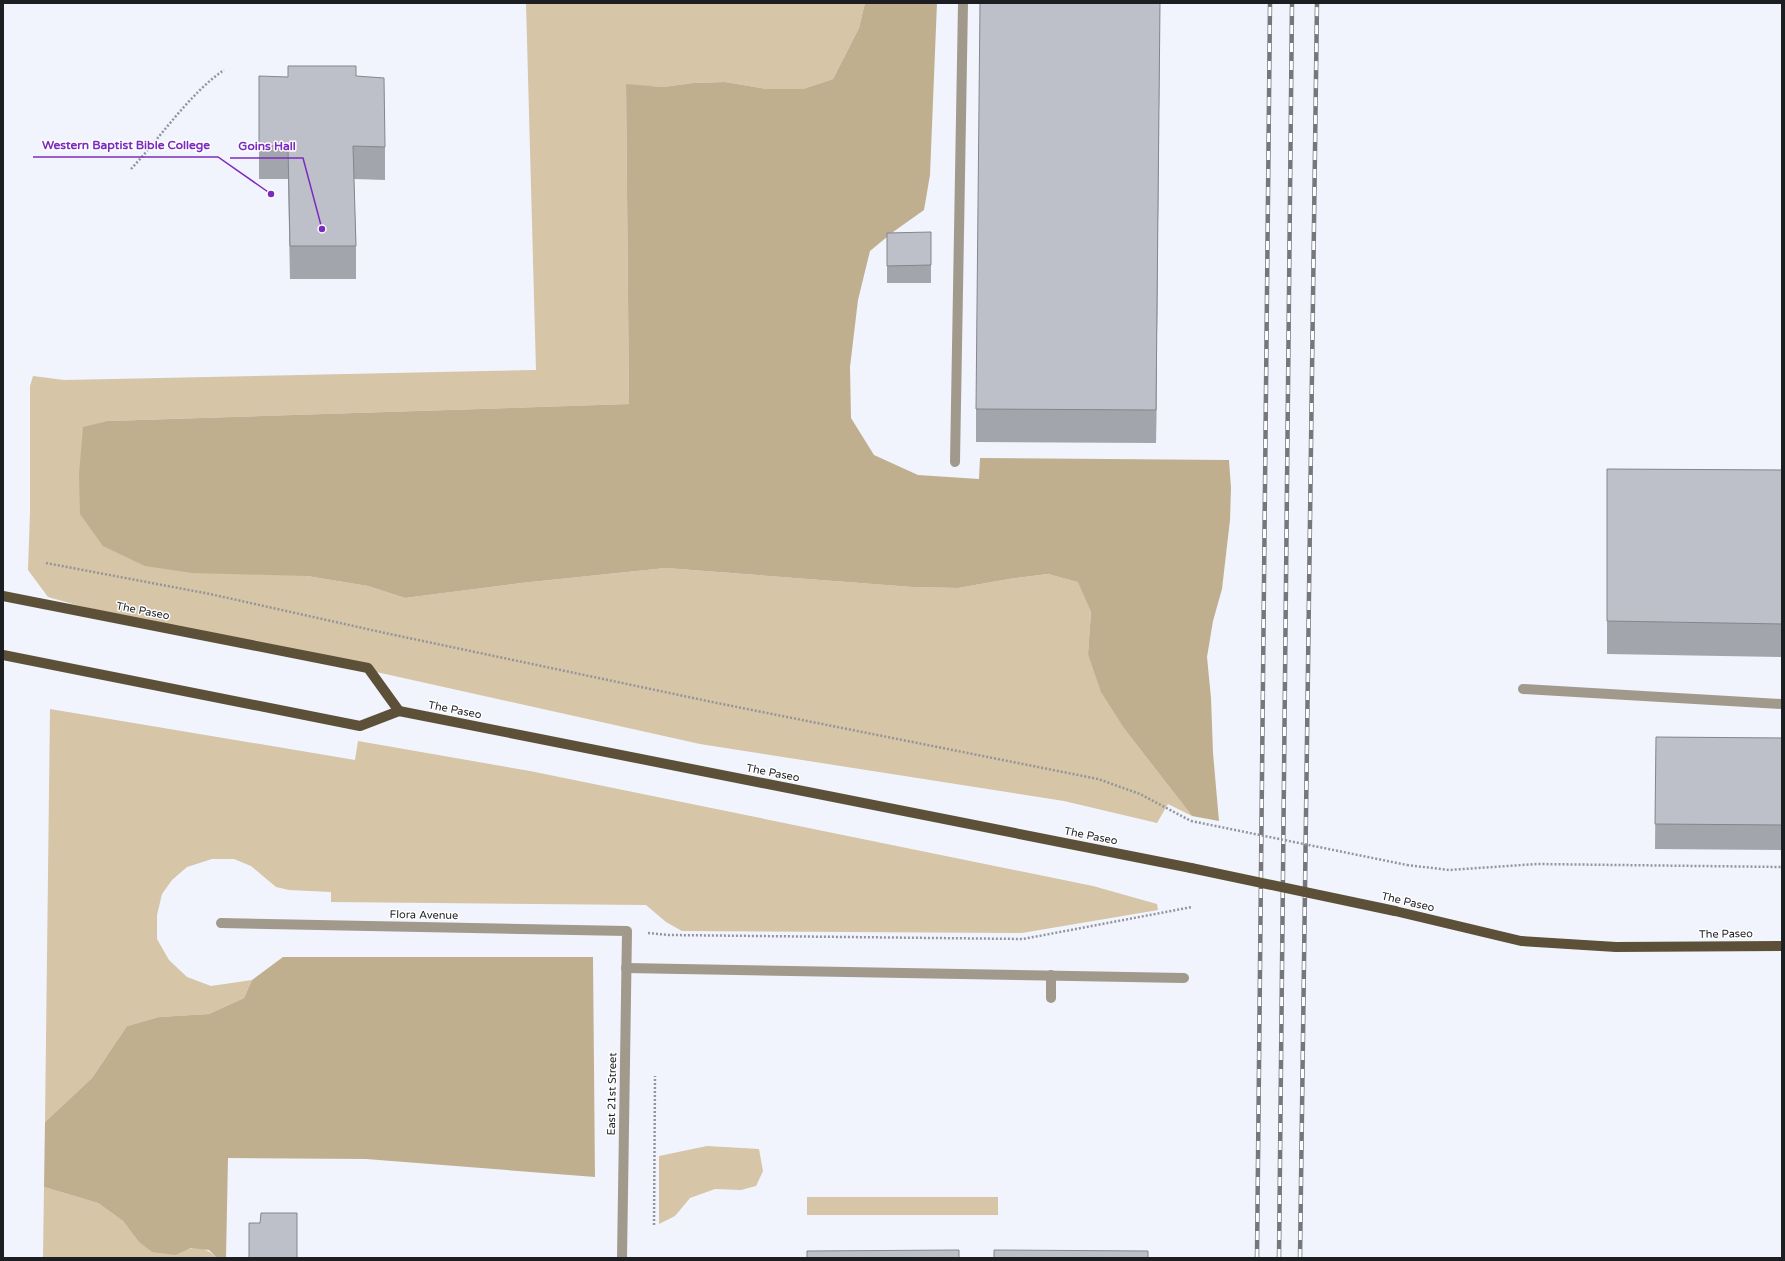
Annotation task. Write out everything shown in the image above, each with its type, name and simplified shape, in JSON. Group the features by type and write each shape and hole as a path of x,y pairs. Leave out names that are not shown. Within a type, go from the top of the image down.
{"main road":[{"name":"The Paseo","path":"3,596 368,668 399,711 1191,868 1395,911 1521,941 1616,947 1782,946"},
{"path":"3,655 360,726 399,711"}],"street":[{"path":"955,462 963,3"},
{"path":"1523,689 1782,704"},
{"name":"Flora Avenue","path":"220,923 627,931"},
{"name":"East 21st Street","path":"622,1258 627,931"},
{"path":"626,968 1184,978"},
{"path":"1051,976 1051,998"}],"path":[{"path":"132,169 190,100 211,79 224,70"},
{"path":"46,563 210,594 709,702 1098,779 1140,794 1191,821 1407,865 1449,870 1537,864 1782,867"},
{"path":"627,931 669,935 1023,939 1192,907"},
{"path":"654,1225 655,1076"}],"shaded area":[{"path":"526,3 865,3 859,28 833,79 803,89 767,89 725,82 693,83 663,87 626,85 629,404 108,421 307,576 368,586 405,598 521,583 666,568 912,587 958,588 1048,574 1079,582 1091,612 1088,654 1126,731 1192,816 1168,804 1157,823 1064,801 700,744 80,606 48,597 28,570 30,512 30,386 33,376 64,380 536,370"},
{"path":"865,3 937,3 930,175 924,210 893,232 870,251 858,300 850,367 851,418 874,455 918,475 979,479 980,458 1229,460 1231,488 1230,520 1222,589 1213,621 1207,657 1219,821 1192,816 1126,731 1101,692 1088,654 1091,612 1078,582 1048,574 958,588 912,587 666,568 521,583 405,598 368,586 307,576 192,573 145,566 103,546 80,514 79,474 83,427 108,421 629,404 626,84 663,87 693,83 725,82 767,89 803,89 833,79 859,28"},
{"path":"50,709 355,760 358,741 530,771 1093,886 1157,904 1158,910 1022,933 682,931 666,922 646,905 331,902 331,892 289,890 276,887 251,866 234,859 212,859 187,867 172,880 162,894 157,915 157,939 169,960 187,977 211,986 252,980 244,998 209,1014 159,1017 127,1026 92,1078 45,1122"},
{"path":"283,957 593,957 595,1177 366,1159 228,1158 226,1258 217,1258 209,1250 191,1248 176,1255 152,1252 138,1241 123,1221 98,1203 44,1187 45,1122 92,1078 127,1026 159,1017 209,1014 244,998 252,980"},
{"path":"707,1146 759,1149 763,1171 756,1186 741,1190 715,1189 690,1198 675,1216 659,1224 659,1156"},
{"path":"44,1187 98,1203 123,1221 138,1241 176,1255 192,1248 207,1250 217,1258 43,1258"},
{"path":"807,1197 998,1197 998,1215 807,1215"}],"building":[{"path":"980,3 1160,3 1156,410 976,409"},
{"path":"288,66 356,66 356,76 384,78 385,147 353,146 356,246 290,246 288,146 259,146 259,76 288,77"},
{"path":"931,232 931,265 887,266 887,233"},
{"path":"1607,469 1782,470 1782,624 1607,621"},
{"path":"1656,737 1782,738 1782,825 1655,824"},
{"path":"261,1213 297,1213 297,1258 249,1258 249,1223 260,1223"},
{"path":"959,1250 959,1258 807,1258 807,1251"},
{"path":"994,1250 1148,1251 1148,1258 994,1258"}],"railway":[{"path":"1257,1258 1270,3"},
{"path":"1279,1258 1292,3"},
{"path":"1300,1258 1317,3"}],"place":[{"name":"Western Baptist Bible College","path":"271,194"},
{"name":"Goins Hall","path":"322,229"}]}
